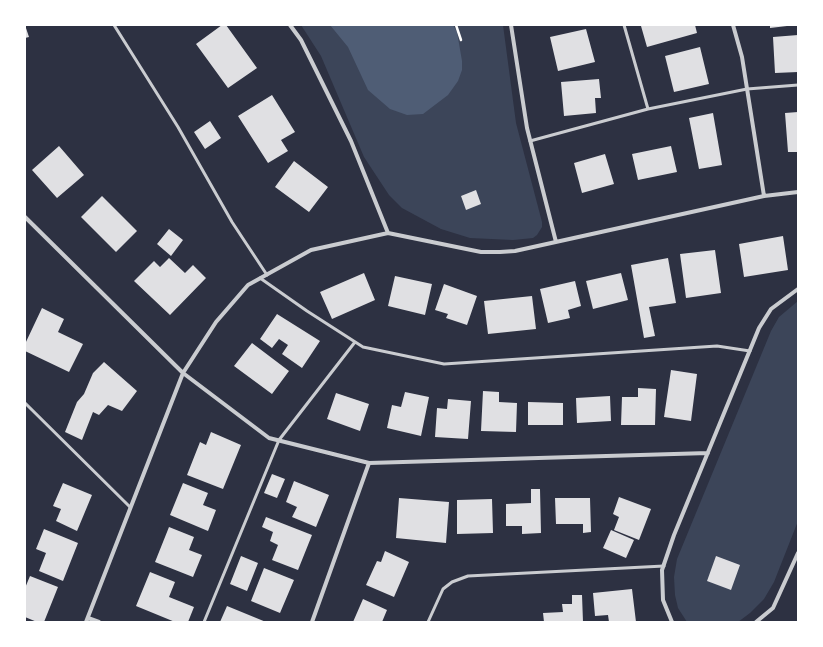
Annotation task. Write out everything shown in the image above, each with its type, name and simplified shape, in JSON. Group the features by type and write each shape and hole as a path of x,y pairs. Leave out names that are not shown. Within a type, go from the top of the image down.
{"street":[{"path":"290,25 300,40 351,141 388,233"},
{"path":"511,25 530,141 556,242"},
{"path":"733,25 742,57 764,196"},
{"path":"99,622 87,620 184,373 216,322 248,285 311,250 388,233 481,252 515,251 764,196 798,192"},
{"path":"25,217 184,373 270,438 369,463 708,453"},
{"path":"672,622 663,600 662,570 674,535 759,328 771,309 798,289"},
{"path":"312,622 369,463"},
{"path":"756,622 773,608 798,553"},
{"path":"793,566 798,568"}],"lane":[{"path":"114,25 178,127 232,222 267,274"},
{"path":"624,25 648,109"},
{"path":"530,141 648,109 747,90 798,85"},
{"path":"260,278 307,312 364,347 444,364 717,346 750,351"},
{"path":"204,622 279,440 355,342"},
{"path":"25,403 130,508"},
{"path":"428,622 443,589 452,582 468,576 664,566"}],"path":[{"path":"456,25 461,40"}],"shaded area":[{"path":"301,25 503,25 516,123 542,222 542,227 537,235 533,238 513,240 470,238 441,229 402,208 389,195 364,157 321,56"},
{"path":"330,25 453,25 457,32 462,61 462,70 458,81 448,95 423,114 407,115 390,109 368,90 348,47"},
{"path":"798,301 798,521 774,582 764,599 750,613 738,622 687,622 678,608 675,595 674,577 677,559 771,331 779,317"}],"building":[{"path":"25,25 29,37 25,38"},
{"path":"222,25 226,25 257,68 228,88 196,44"},
{"path":"695,25 697,33 647,47 641,26"},
{"path":"770,25 787,25 787,26 770,28"},
{"path":"586,29 595,62 558,71 550,37"},
{"path":"798,35 798,72 775,73 773,37"},
{"path":"700,47 709,84 674,92 665,56"},
{"path":"599,79 601,98 595,98 596,113 564,116 561,82"},
{"path":"272,95 295,132 281,140 288,151 268,163 238,116"},
{"path":"798,112 798,152 788,152 785,113"},
{"path":"713,113 722,165 699,169 689,118"},
{"path":"210,121 221,138 205,149 194,132"},
{"path":"59,146 84,175 57,198 32,170"},
{"path":"671,146 677,172 638,180 632,154"},
{"path":"605,154 614,184 582,193 574,163"},
{"path":"294,161 328,187 309,212 275,187"},
{"path":"476,190 481,204 466,210 461,196"},
{"path":"102,196 137,231 116,252 81,217"},
{"path":"169,229 183,240 171,256 157,244"},
{"path":"783,236 788,270 744,277 739,244"},
{"path":"715,250 721,293 686,298 680,254"},
{"path":"169,258 185,273 193,265 206,278 170,315 134,281 154,261 160,267"},
{"path":"668,258 676,303 649,307 655,336 644,338 631,265"},
{"path":"364,273 375,300 332,319 320,292"},
{"path":"621,273 628,300 593,309 586,281"},
{"path":"395,276 432,284 425,315 388,306"},
{"path":"575,281 581,306 568,310 570,318 548,323 540,289"},
{"path":"444,284 477,296 467,325 446,318 448,314 435,310"},
{"path":"532,296 536,329 488,334 484,301"},
{"path":"42,308 64,319 58,332 83,344 69,372 25,351 25,344"},
{"path":"277,314 320,341 302,368 282,354 288,345 279,339 272,348 260,339"},
{"path":"252,343 289,371 272,394 234,366"},
{"path":"104,362 137,391 122,411 108,405 99,415 93,412 82,440 65,432 77,402 84,394 93,373"},
{"path":"671,370 697,374 691,421 664,417"},
{"path":"638,388 656,389 655,425 621,425 622,397 638,397"},
{"path":"483,391 499,392 499,402 517,403 516,432 481,431"},
{"path":"405,392 429,397 421,436 387,428 392,405 401,407"},
{"path":"336,393 369,404 360,431 327,419"},
{"path":"610,396 611,421 577,423 576,398"},
{"path":"448,399 471,401 468,439 435,437 437,408 447,409"},
{"path":"528,402 563,403 563,425 528,425"},
{"path":"211,432 241,445 223,489 187,475 200,442 206,445"},
{"path":"272,474 285,479 277,498 264,493"},
{"path":"294,481 329,495 316,527 292,517 297,507 286,502"},
{"path":"63,483 92,495 77,531 56,521 61,509 53,506"},
{"path":"183,483 208,493 203,505 216,510 208,531 170,515"},
{"path":"531,489 540,489 541,533 522,534 522,526 506,526 506,504 531,503"},
{"path":"619,497 651,509 639,540 614,530 619,517 613,514"},
{"path":"399,498 449,502 446,543 396,538"},
{"path":"555,498 590,498 591,532 583,533 583,524 556,524"},
{"path":"492,499 493,533 457,534 457,500"},
{"path":"266,517 312,535 298,570 272,560 278,545 270,541 273,532 262,527"},
{"path":"169,527 194,537 189,550 202,555 193,577 155,562"},
{"path":"44,529 78,543 63,581 39,571 46,553 36,549"},
{"path":"611,530 634,540 626,558 603,548"},
{"path":"385,551 409,562 394,597 366,585 377,561 381,562"},
{"path":"241,556 258,563 247,591 230,584"},
{"path":"716,556 740,565 731,590 707,581"},
{"path":"264,568 294,580 280,613 251,601"},
{"path":"150,572 175,582 169,597 194,607 188,622 175,622 136,606"},
{"path":"30,576 58,587 44,622 37,622 25,617 25,588"},
{"path":"632,589 636,622 609,622 608,615 595,616 593,593"},
{"path":"572,595 582,595 583,622 544,622 543,613 563,612 562,604 572,604"},
{"path":"363,599 387,610 382,622 353,622"},
{"path":"227,606 266,622 220,622"}]}
